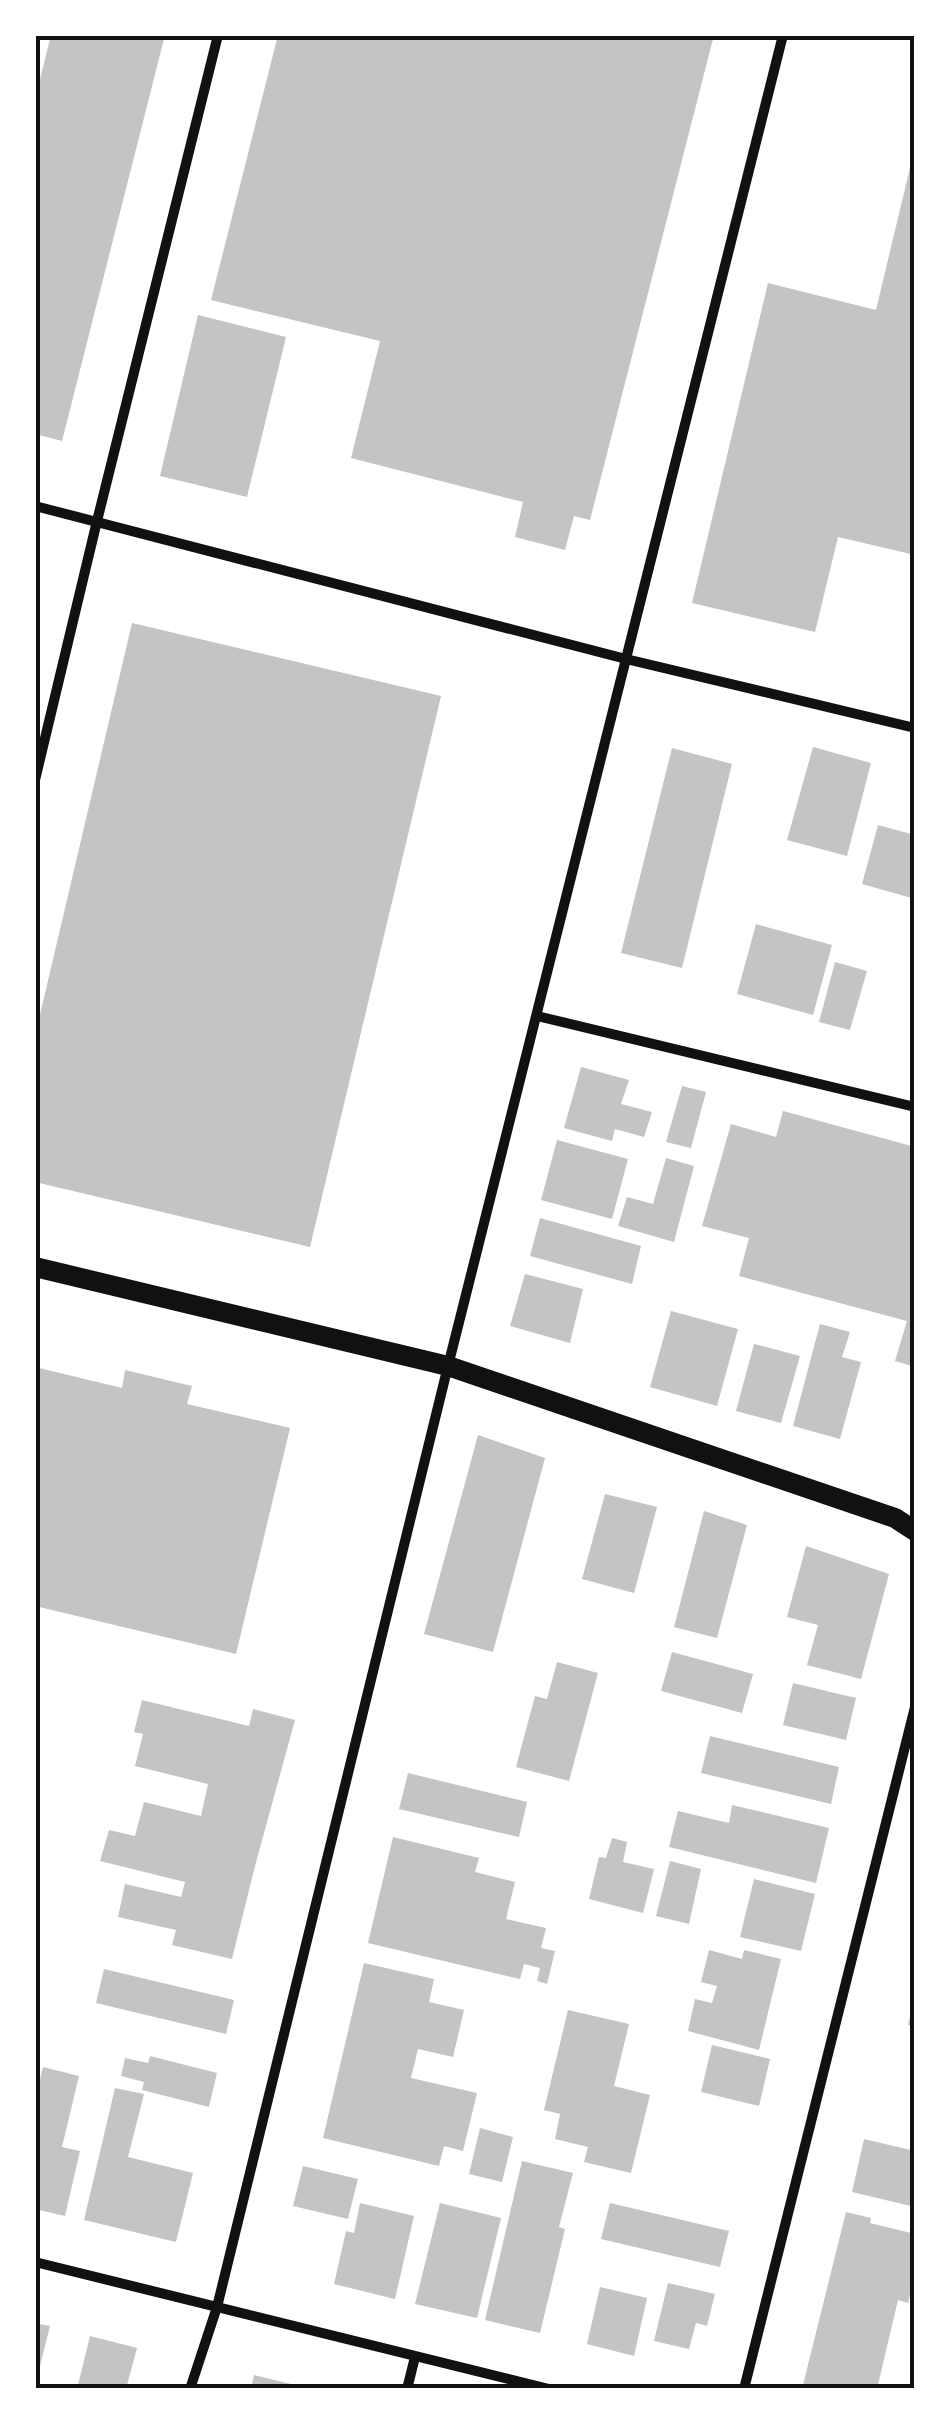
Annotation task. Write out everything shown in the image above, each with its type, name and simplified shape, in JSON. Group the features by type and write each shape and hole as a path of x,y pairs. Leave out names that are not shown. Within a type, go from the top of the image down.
{"main road":[{"path":"35,1267 448,1366 878,1512 915,1530"}],"street":[{"path":"35,780 218,35"},
{"path":"190,2389 218,2307 448,1366 783,35"},
{"path":"35,506 915,728"},
{"path":"537,1016 915,1107"},
{"path":"744,2389 915,1706"},
{"path":"35,2262 549,2389"},
{"path":"407,2389 415,2357"}],"building":[{"path":"51,35 165,35 62,441 35,434 35,99"},
{"path":"278,35 714,35 590,520 574,516 565,550 515,537 523,502 351,458 380,341 211,300"},
{"path":"914,151 915,555 838,537 815,632 692,603 768,283 876,310"},
{"path":"198,315 286,337 247,497 160,476"},
{"path":"132,623 441,696 310,1247 35,1182 35,1036"},
{"path":"813,747 871,763 847,856 787,840"},
{"path":"672,748 732,764 682,968 621,953"},
{"path":"878,825 915,835 915,899 862,884"},
{"path":"756,924 832,945 813,1015 737,994"},
{"path":"835,962 867,971 850,1030 819,1022"},
{"path":"581,1067 629,1080 621,1104 652,1112 644,1137 615,1129 612,1141 564,1128"},
{"path":"682,1086 706,1092 691,1148 666,1142"},
{"path":"783,1111 915,1147 915,1367 895,1361 907,1321 739,1276 749,1238 702,1226 731,1124 776,1137"},
{"path":"557,1140 628,1159 612,1219 541,1200"},
{"path":"666,1158 694,1166 674,1242 618,1226 627,1197 653,1204"},
{"path":"540,1218 641,1246 632,1284 530,1256"},
{"path":"525,1274 583,1289 570,1343 510,1326"},
{"path":"671,1311 738,1329 717,1406 650,1387"},
{"path":"820,1324 850,1332 842,1357 861,1362 840,1439 793,1426"},
{"path":"754,1344 800,1356 781,1423 736,1411"},
{"path":"35,1367 122,1388 125,1370 192,1386 187,1404 290,1428 236,1654 35,1606"},
{"path":"478,1435 545,1458 493,1652 424,1634"},
{"path":"605,1494 657,1507 634,1593 582,1579"},
{"path":"704,1511 747,1525 717,1638 674,1627"},
{"path":"806,1546 889,1574 861,1679 807,1665 818,1625 787,1617"},
{"path":"672,1652 753,1674 742,1713 661,1691"},
{"path":"557,1662 598,1673 569,1781 516,1767 535,1696 547,1699"},
{"path":"793,1683 856,1698 846,1740 783,1725"},
{"path":"142,1700 249,1726 253,1709 295,1720 232,1959 172,1945 176,1930 118,1917 125,1884 181,1897 185,1882 100,1861 109,1830 135,1836 144,1802 201,1816 208,1784 135,1766 143,1734 134,1732"},
{"path":"710,1736 839,1767 831,1804 701,1773"},
{"path":"408,1773 527,1802 519,1837 399,1809"},
{"path":"732,1805 829,1828 816,1883 669,1847 678,1811 729,1823"},
{"path":"393,1837 479,1858 475,1872 515,1882 506,1919 546,1928 541,1948 555,1951 547,1984 537,1981 540,1968 524,1964 520,1979 368,1943"},
{"path":"612,1838 627,1842 623,1862 654,1869 643,1913 589,1899 599,1857 606,1858"},
{"path":"670,1861 701,1869 689,1924 656,1916"},
{"path":"754,1879 815,1894 801,1951 740,1937"},
{"path":"709,1950 742,1959 744,1950 781,1959 759,2050 688,2031 695,1999 712,2003 717,1986 701,1982"},
{"path":"364,1963 434,1979 429,2002 464,2010 453,2057 418,2049 411,2078 477,2093 463,2151 444,2146 439,2166 323,2138"},
{"path":"104,1969 234,2000 226,2034 96,2003"},
{"path":"915,2001 915,2026 908,2025"},
{"path":"568,2010 629,2024 614,2086 650,2095 631,2173 584,2162 588,2147 555,2139 560,2114 544,2110"},
{"path":"712,2045 770,2059 759,2106 701,2092"},
{"path":"150,2056 217,2073 209,2107 142,2090 144,2082 121,2076 125,2058 148,2063"},
{"path":"43,2067 79,2076 62,2147 80,2151 65,2216 35,2209 35,2100"},
{"path":"115,2088 144,2094 128,2157 193,2173 176,2242 84,2220"},
{"path":"480,2128 513,2137 502,2182 469,2174"},
{"path":"864,2139 915,2151 915,2207 852,2192"},
{"path":"522,2161 573,2173 559,2227 565,2229 540,2333 485,2320"},
{"path":"303,2166 358,2179 348,2219 293,2206"},
{"path":"360,2203 414,2216 395,2299 334,2284 346,2231 354,2233"},
{"path":"440,2203 501,2218 477,2318 415,2304"},
{"path":"610,2203 729,2231 720,2267 601,2239"},
{"path":"846,2212 871,2218 870,2223 915,2234 908,2303 898,2300 877,2389 802,2389"},
{"path":"668,2283 715,2294 707,2326 696,2323 689,2349 654,2341"},
{"path":"600,2287 647,2298 634,2356 587,2344"},
{"path":"35,2323 50,2326 36,2382 35,2381"},
{"path":"90,2336 137,2348 126,2389 77,2389"},
{"path":"254,2375 307,2388 307,2389 251,2389"}]}
